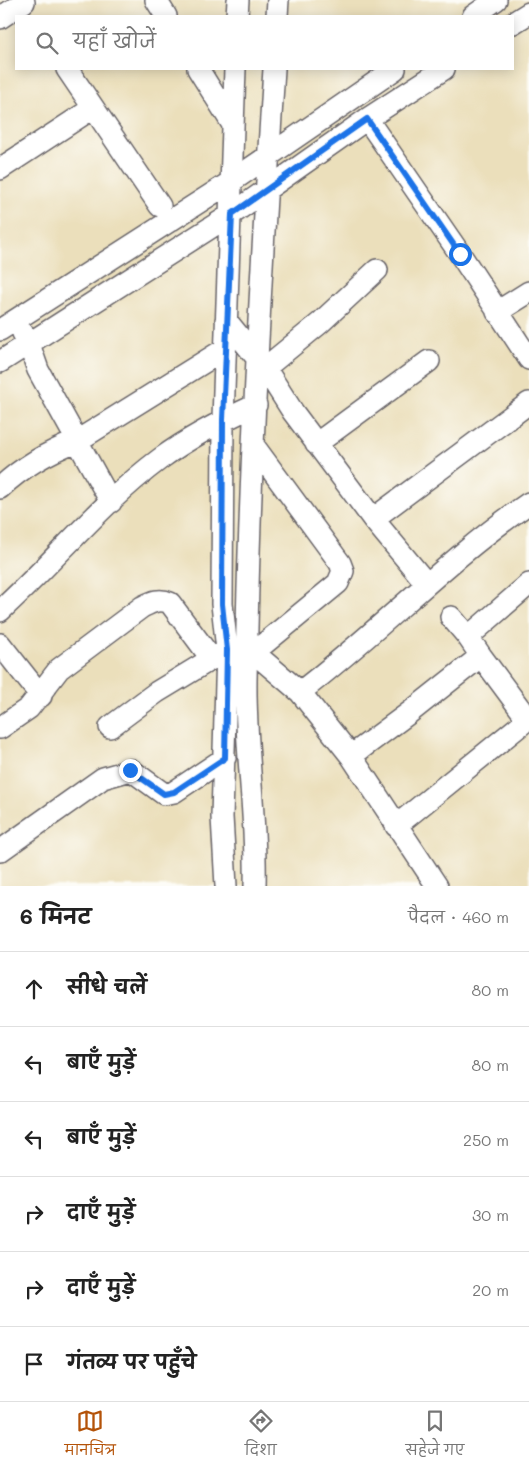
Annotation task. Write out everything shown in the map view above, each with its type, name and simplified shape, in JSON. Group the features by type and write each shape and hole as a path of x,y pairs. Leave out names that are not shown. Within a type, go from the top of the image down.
{"street":[{"path":"156,0 165,15"},
{"path":"237,15 238,0"},
{"path":"277,15 278,0"},
{"path":"474,15 496,0"},
{"path":"0,18 27,6"},
{"path":"514,22 529,13"},
{"path":"68,70 160,206"},
{"path":"199,70 233,125"},
{"path":"235,70 232,214 223,420 222,604 246,684 255,886"},
{"path":"226,886 222,817 225,758 237,649 256,405 261,364 266,190 274,70"},
{"path":"111,502 38,370 29,344 7,325 232,181 394,70"},
{"path":"0,362 232,214 367,119 442,70"},
{"path":"0,169 93,108"},
{"path":"367,119 460,254 529,359"},
{"path":"261,364 320,322 378,270"},
{"path":"497,312 529,292"},
{"path":"226,320 261,364 316,444 373,519 426,584"},
{"path":"0,488 17,472 58,448 77,441 225,349"},
{"path":"316,444 394,388 429,360"},
{"path":"373,519 529,403"},
{"path":"0,611 34,581 111,502 159,460 223,420 256,405"},
{"path":"110,727 157,692 237,649 338,583 344,571 340,562 254,446"},
{"path":"300,692 347,656 426,584 490,530 529,503"},
{"path":"468,638 529,584"},
{"path":"0,728 29,708 41,696 48,681 59,669 142,607 162,600 170,603 300,692 351,756 437,886"},
{"path":"396,826 523,723 523,702 481,656 452,617"},
{"path":"0,644 41,696"},
{"path":"351,756 481,656"},
{"path":"2,845 103,778 130,770 164,794 174,792 225,758"}],"route":[{"path":"130,770 157,791 164,794 174,792 225,758 227,650 222,604 223,420 232,214 367,119 460,254"}]}
